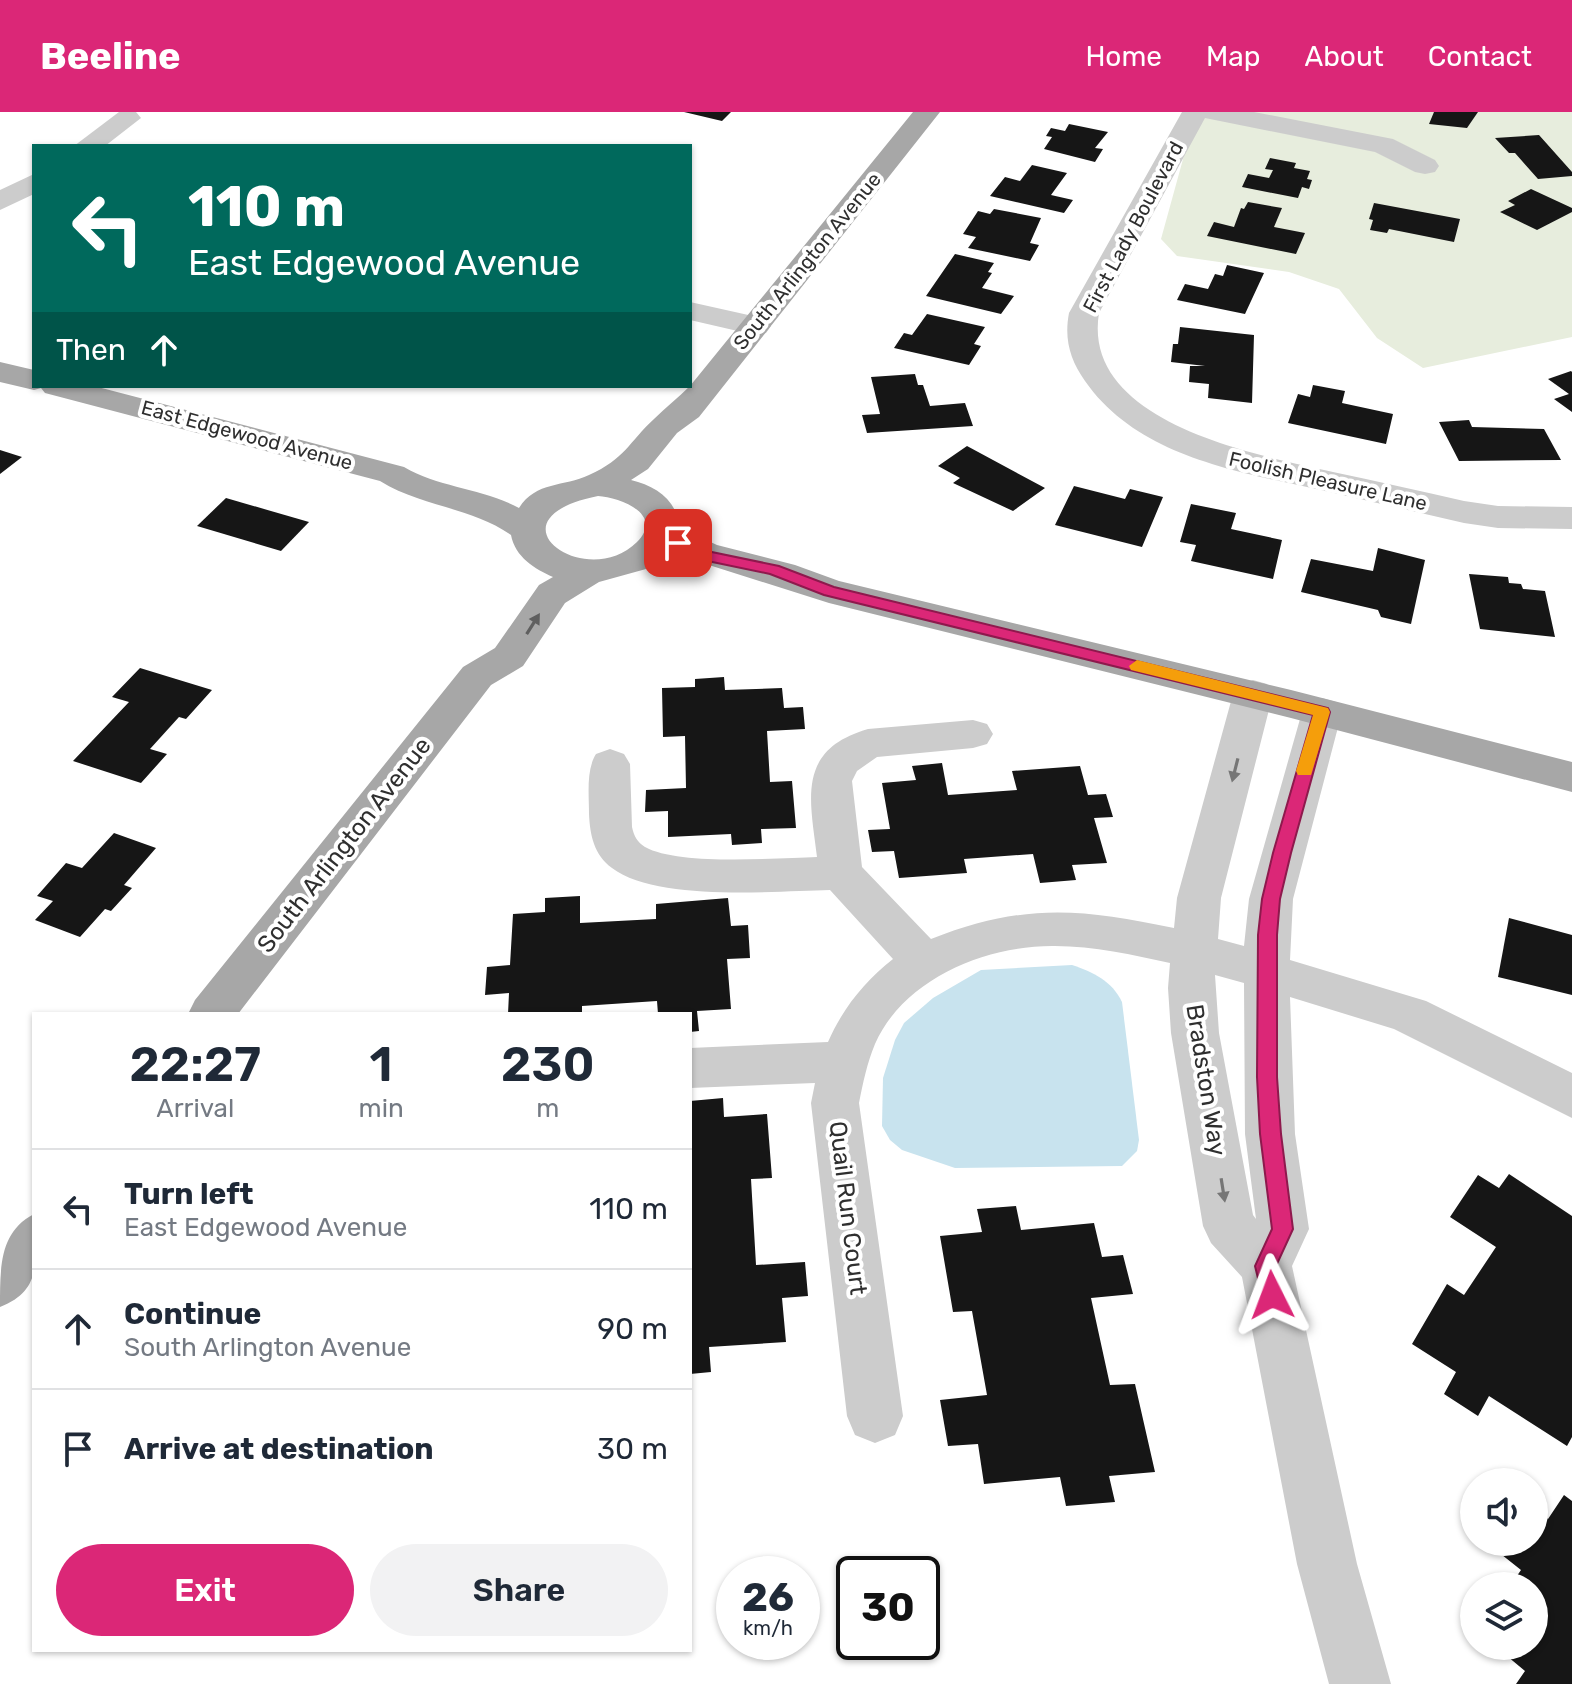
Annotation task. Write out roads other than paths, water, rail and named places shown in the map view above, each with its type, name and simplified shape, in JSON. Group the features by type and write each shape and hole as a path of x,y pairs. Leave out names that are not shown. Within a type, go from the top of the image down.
{"main road":[{"name":"South Arlington Avenue","path":"598,485 636,462 665,426 687,410 927,112"},
{"path":"0,372 32,380"},
{"name":"East Edgewood Avenue","path":"64,388 392,474"},
{"name":"South Arlington Avenue","path":"658,518 662,474 688,432 687,410"},
{"path":"392,474 431,474 518,489 564,491 598,485 631,490 685,548 703,555 774,570 829,591 1253,694 1572,777"},
{"path":"392,474 418,489 484,503 507,513 556,565 687,572 766,587 829,591"},
{"path":"529,538 537,506 564,491"},
{"path":"604,569 647,553 658,518"},
{"name":"South Arlington Avenue","path":"477,676 484,649 511,605 529,538"},
{"name":"South Arlington Avenue","path":"213,1012 477,676 509,657 552,594 604,569"},
{"path":"0,1282 32,1241"}],"street":[{"name":"First Lady Boulevard","path":"1105,386 1092,371 1085,353 1081,338 1084,313 1195,112"},
{"path":"1213,112 1383,145 1425,166"},
{"path":"90,144 128,118"},
{"path":"15,202 32,184"},
{"path":"692,311 755,326"},
{"name":"Foolish Pleasure Lane","path":"1105,386 1120,403 1144,421 1179,440 1224,457 1464,512 1498,517 1572,518"},
{"name":"Bradston Way","path":"1253,694 1199,898 1230,961 1270,1134 1283,1229 1266,1266 1229,1226 1195,1033 1191,988 1230,961 1271,899 1322,712"},
{"path":"924,962 841,873 831,781 842,761 859,747 878,741 973,734"},
{"path":"610,764 614,842 624,855 643,866 681,874 841,873"},
{"name":"Quail Run Court","path":"875,1416 836,1121 835,1103 842,1062 855,1032 879,997 924,962 961,945 1030,929 1059,928 1230,961 1406,1013 1464,1039 1572,1097"},
{"path":"692,1068 842,1062"},
{"path":"1266,1266 1327,1564 1360,1684"}],"water":[{"path":"1072,965 1101,978 1113,988 1122,1002 1139,1140 1137,1151 1122,1166 955,1168 902,1150 890,1140 882,1126 883,1078 904,1023 933,998 981,970"}]}
